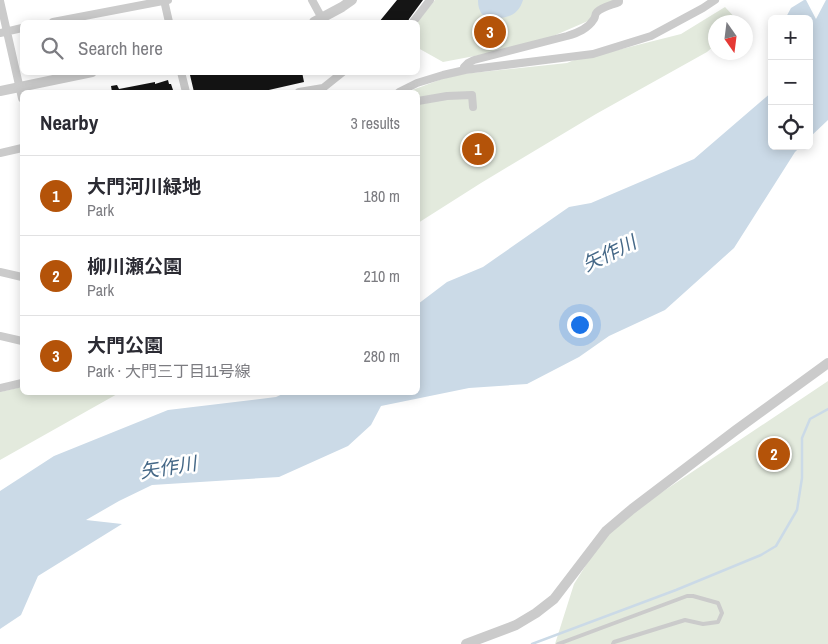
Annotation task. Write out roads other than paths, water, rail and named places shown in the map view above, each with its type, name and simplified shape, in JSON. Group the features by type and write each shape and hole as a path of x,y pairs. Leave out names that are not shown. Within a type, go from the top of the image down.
{"street":[{"path":"63,20 165,0 169,20"},
{"path":"312,0 320,20"},
{"path":"322,20 352,0"},
{"path":"415,20 430,0"},
{"path":"465,70 464,67 474,60 578,32 594,19 596,13 619,2 618,0"},
{"path":"404,90 443,75 465,70 593,54 651,36 715,0"},
{"path":"0,1 4,32 21,90"},
{"path":"4,32 20,28"},
{"path":"0,91 78,75"},
{"path":"182,75 186,90"},
{"path":"321,90 340,75"},
{"path":"420,101 447,96 472,95 474,107"},
{"path":"0,153 20,148"},
{"path":"0,272 20,277"},
{"path":"0,336 20,341"},
{"path":"466,644 516,625 536,613 554,599 606,531 736,430 828,363"},
{"path":"0,388 20,383"}],"lane":[{"path":"558,644 687,596 718,603 722,613 718,622 703,624 685,620 614,642 613,644"}],"water":[{"path":"478,0 523,0 514,14 493,19 486,17 482,13"},
{"path":"806,0 816,19 826,0 828,0 828,120 813,134 813,15 787,15 791,8"},
{"name":"矢作川","path":"768,95 768,150 797,150 734,248 665,310 609,336 579,357 527,384 469,388 381,406 371,425 348,446 279,477 152,485 86,520 122,524 38,576 21,615 0,629 0,491 54,456 168,410 280,395 420,395 420,302 447,282 483,267 569,207 591,203 694,159"}],"waterway":[{"path":"532,644 676,590 761,555 776,546 797,510 802,478 802,438 810,419 828,409"}],"place":[{"name":"大門公園","path":"490,32"},
{"name":"大門河川緑地","path":"478,149"},
{"name":"柳川瀬公園","path":"774,454"}]}
